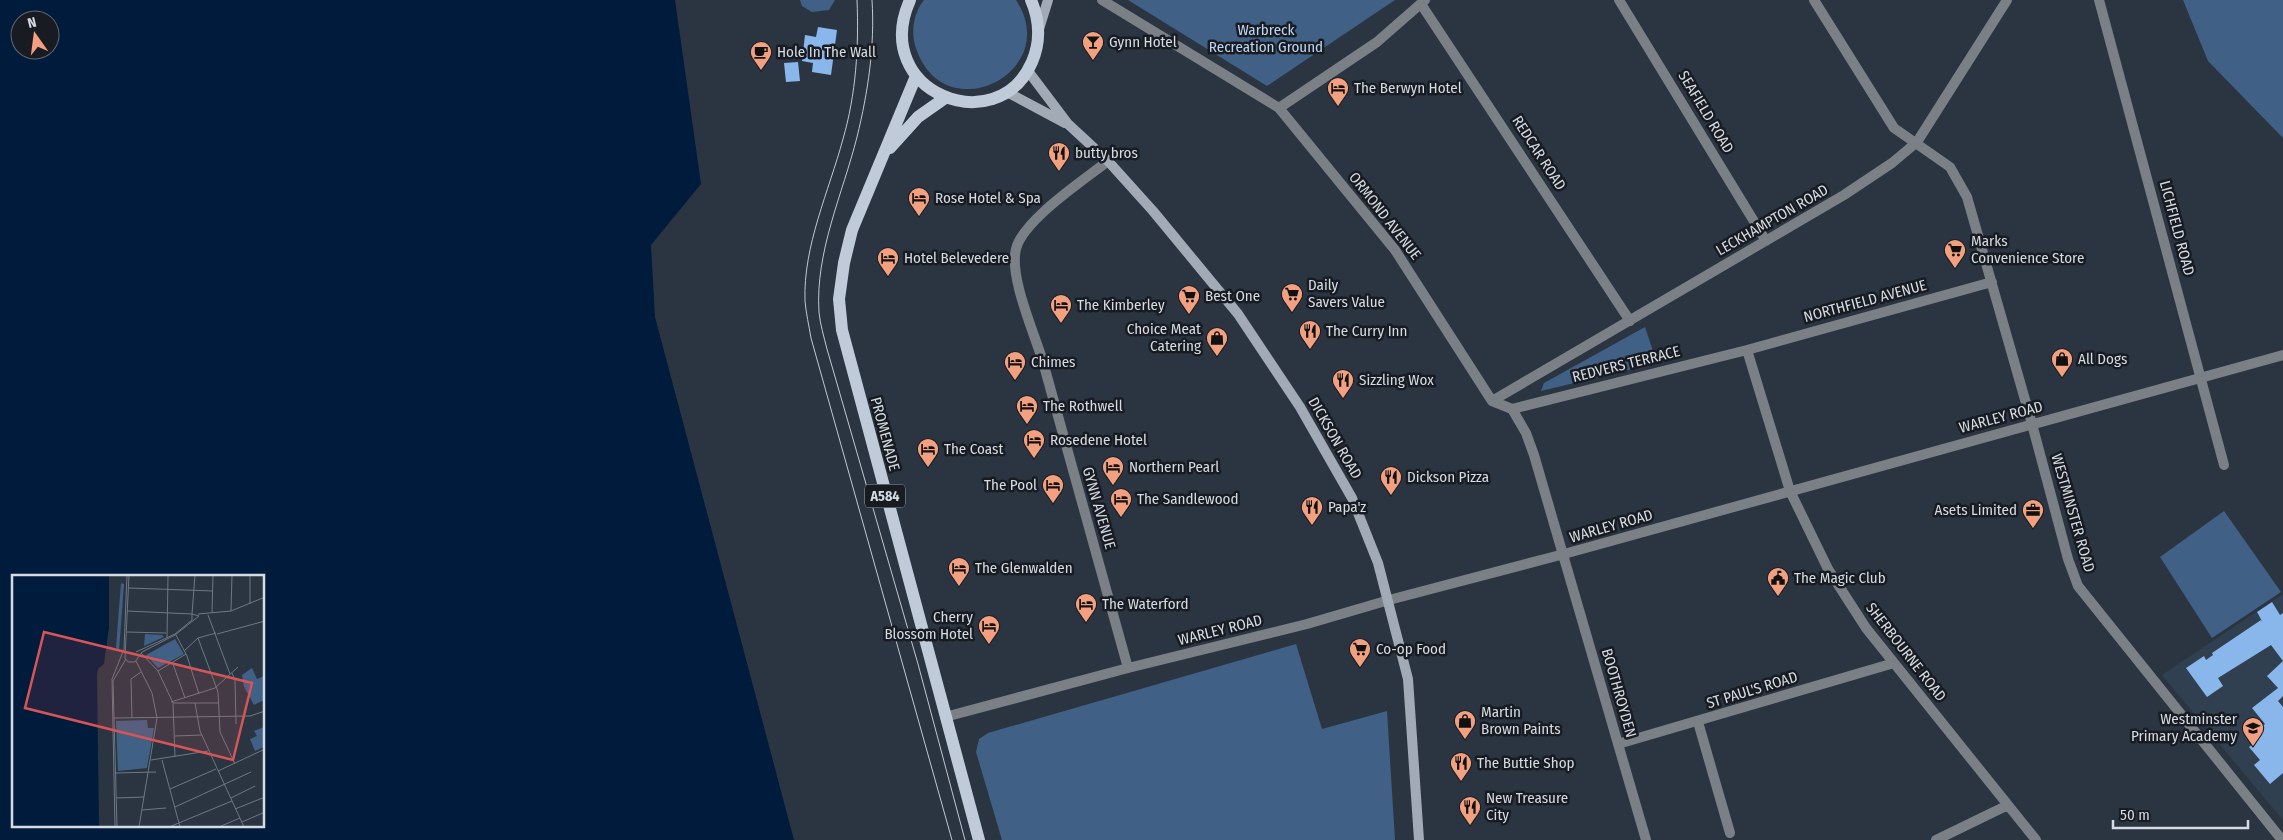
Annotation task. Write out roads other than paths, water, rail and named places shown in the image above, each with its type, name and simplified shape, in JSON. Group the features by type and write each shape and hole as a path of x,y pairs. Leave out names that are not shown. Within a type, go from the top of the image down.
{"main road":[{"path":"899,0 903,15 901,38 905,58 916,76 930,90 945,98 961,102 977,102 992,99 1007,92 1028,71 1037,51 1039,29 1031,0"},
{"path":"903,15 910,0"},
{"name":"PROMENADE","path":"916,76 852,230 844,264 839,299 842,330 979,840"},
{"name":"PROMENADE","path":"885,154 918,117 945,98"}],"street":[{"path":"1039,29 1048,0"},
{"name":"ORMOND AVENUE","path":"1102,0 1279,108 1396,250 1492,401"},
{"name":"SEAFIELD ROAD","path":"1619,0 1766,241"},
{"path":"1814,0 1894,128 1917,142"},
{"name":"LECKHAMPTON ROAD","path":"1492,401 1844,195 1892,163 1917,142 2007,0"},
{"name":"LICHFIELD ROAD","path":"2099,0 2224,464"},
{"path":"1279,108 1377,42 1423,2"},
{"name":"REDCAR ROAD","path":"1423,2 1630,321"},
{"name":"DICKSON ROAD","path":"1028,71 1068,124 1108,161 1153,211 1238,314 1295,399 1352,498 1378,563 1408,679 1420,840"},
{"name":"DICKSON ROAD","path":"1007,92 1068,124"},
{"name":"WESTMINSTER ROAD","path":"1917,142 1950,167 1967,197 2032,424 2068,559 2078,586 2282,840"},
{"name":"GYNN AVENUE","path":"1108,161 1034,221 1023,234 1016,248 1015,265 1018,284 1036,340 1128,668"},
{"name":"NORTHFIELD AVENUE","path":"1747,350 1992,282"},
{"name":"REDVERS TERRACE","path":"1512,409 1747,350"},
{"name":"SHERBOURNE ROAD","path":"1747,350 1790,491 1832,576 1866,628 2036,840"},
{"name":"WARLEY ROAD","path":"945,717 1128,668 1307,624 2283,355"},
{"path":"1492,401 1512,409 1526,433 1564,554"},
{"name":"BOOTHROYDEN","path":"1564,554 1646,840"},
{"name":"ST PAUL'S ROAD","path":"1618,744 1894,663"},
{"path":"1698,722 1730,833"},
{"path":"1936,840 2008,805"}],"tram line":[{"path":"857,0 857,53 854,88 843,139 812,239 805,280 805,306 811,338 952,840"},
{"path":"872,0 871,52 867,86 857,137 831,223 821,267 819,312 827,349 918,664 965,840"}],"place":[{"name":"Gynn Hotel","path":"1093,61"},
{"name":"Hole In The Wall","path":"761,71"},
{"name":"The Berwyn Hotel","path":"1338,107"},
{"name":"butty bros","path":"1059,172"},
{"name":"Rose Hotel & Spa","path":"919,217"},
{"name":"Marks Convenience Store","path":"1955,269"},
{"name":"Hotel Belevedere","path":"888,277"},
{"name":"Daily Savers Value","path":"1292,313"},
{"name":"Best One","path":"1189,315"},
{"name":"The Kimberley","path":"1061,324"},
{"name":"The Curry Inn","path":"1310,350"},
{"name":"Choice Meat Catering","path":"1217,357"},
{"name":"All Dogs","path":"2062,378"},
{"name":"Chimes","path":"1015,381"},
{"name":"Sizzling Wox","path":"1343,399"},
{"name":"The Rothwell","path":"1027,425"},
{"name":"Rosedene Hotel","path":"1034,459"},
{"name":"The Coast","path":"928,468"},
{"name":"Northern Pearl","path":"1113,486"},
{"name":"Dickson Pizza","path":"1391,496"},
{"name":"The Pool","path":"1053,504"},
{"name":"The Sandlewood","path":"1121,518"},
{"name":"Papa'z","path":"1312,526"},
{"name":"Asets Limited","path":"2033,529"},
{"name":"The Glenwalden","path":"959,587"},
{"name":"The Magic Club","path":"1778,597"},
{"name":"The Waterford","path":"1086,623"},
{"name":"Cherry Blossom Hotel","path":"989,645"},
{"name":"Co-op Food","path":"1360,668"},
{"name":"Martin Brown Paints","path":"1465,740"},
{"name":"Westminster Primary Academy","path":"2253,747"},
{"name":"The Buttie Shop","path":"1461,782"},
{"name":"New Treasure City","path":"1470,826"}],"park label":[{"name":"Warbreck Recreation Ground","path":"1266,38"}]}
